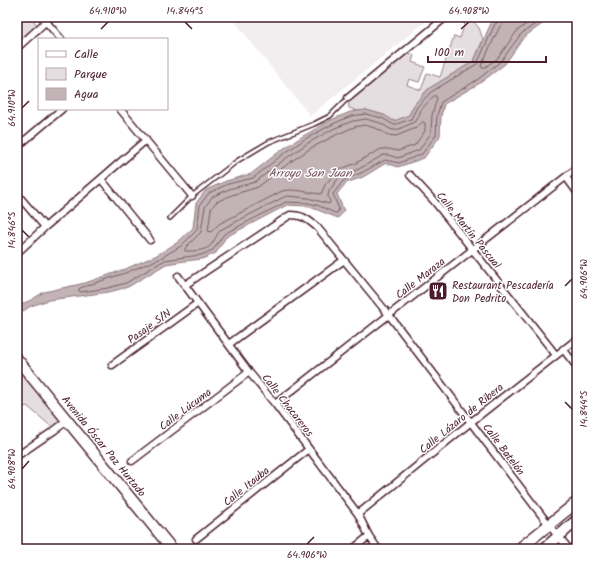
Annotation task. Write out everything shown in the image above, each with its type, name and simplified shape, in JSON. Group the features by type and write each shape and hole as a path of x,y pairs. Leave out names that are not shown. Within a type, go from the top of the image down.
{"main road":[{"name":"Avenida Óscar Paz Hurtado","path":"17,359 172,549"},
{"path":"519,549 577,502"},
{"path":"544,549 577,520"}],"street":[{"path":"17,48 44,19 51,17"},
{"path":"348,98 446,17"},
{"path":"44,19 60,38"},
{"path":"17,147 61,110"},
{"path":"121,110 192,196"},
{"path":"17,253 44,227 146,140"},
{"name":"Calle Maraza","path":"275,404 577,168"},
{"name":"Calle Martín Pascual","path":"410,175 434,201 556,355"},
{"path":"566,177 577,192"},
{"path":"101,179 150,240"},
{"path":"17,194 44,227"},
{"name":"Calle Batelón","path":"185,285 290,214 305,217 317,228 389,315 549,525 569,549"},
{"path":"229,344 344,260"},
{"name":"Calle Chacareros","path":"178,276 249,372 358,514 369,536 378,549"},
{"name":"Pasaje S/N","path":"112,365 198,303"},
{"name":"Calle Lázaro de Ribera","path":"358,514 471,422 577,339"},
{"path":"563,349 577,367"},
{"name":"Calle Lúcuma","path":"132,461 249,372"},
{"path":"17,456 67,421"},
{"name":"Calle Itauba","path":"196,539 309,449"},
{"path":"353,549 369,536"}],"lane":[{"path":"170,218 192,196 237,161 269,142 330,116 348,98"}],"shaded area":[{"path":"231,17 431,17 310,116"}],"green space":[{"path":"17,17 31,17 37,25 17,42"},
{"path":"462,17 470,17 479,28 483,39 474,61 428,89 414,105 409,115 394,122 384,115 366,110 357,111 349,108 348,98 405,51 414,55 412,62 425,67 419,82 409,79 407,85 421,90 427,73 440,77 454,36 460,38 465,23 458,20"},
{"path":"17,364 61,417 53,428 27,406 17,409"}],"water":[{"name":"Arroyo San Juan","path":"499,17 552,17 524,37 505,64 480,83 444,104 441,116 440,136 424,158 398,167 386,163 363,177 346,183 337,194 344,211 338,218 307,206 287,205 226,237 216,253 202,259 166,264 128,287 109,292 49,300 31,306 17,315 17,306 44,292 85,283 123,270 157,255 178,242 193,228 196,203 206,190 226,181 251,174 280,151 331,120 350,112 366,110 384,115 394,121 409,115 414,105 428,89 474,61 492,21"}],"place":[{"name":"Restaurant Pescadería Don Pedrito","path":"438,291"}]}
